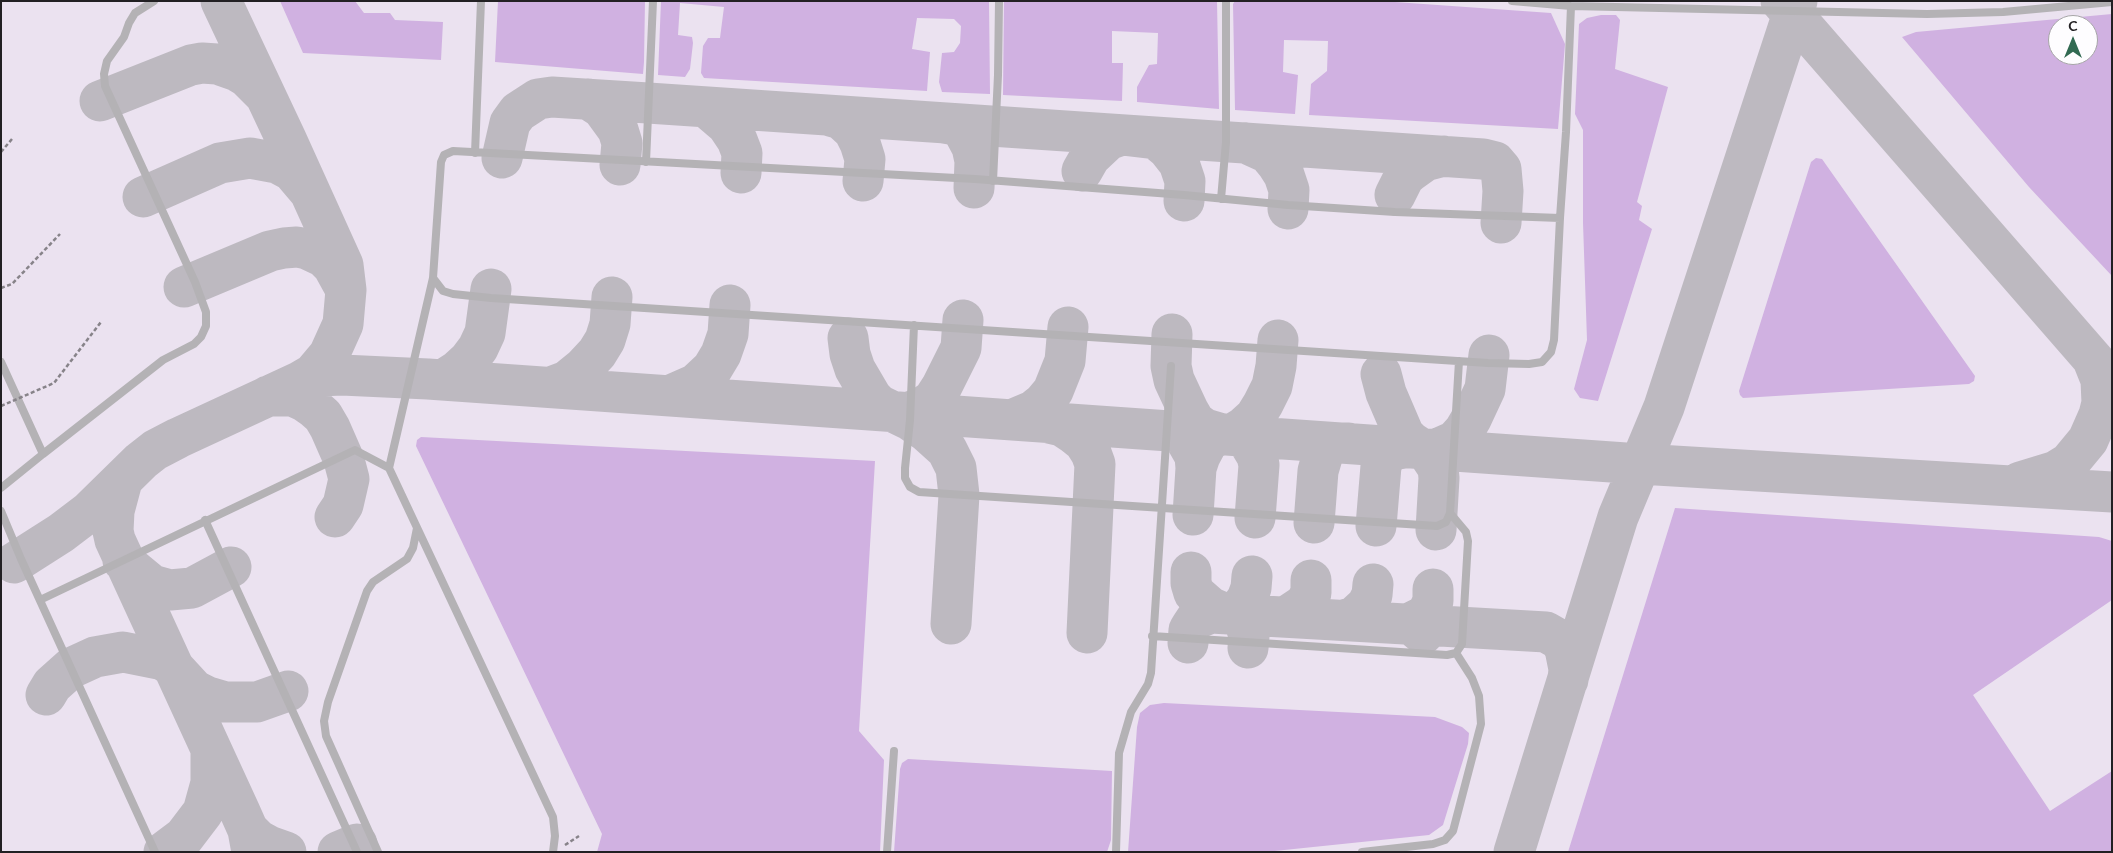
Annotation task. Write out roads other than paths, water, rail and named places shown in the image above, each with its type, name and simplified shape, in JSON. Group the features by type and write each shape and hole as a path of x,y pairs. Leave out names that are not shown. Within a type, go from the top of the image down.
{"lane":[{"path":"1,488 163,360 194,344 201,337 206,326 206,312 195,282 105,86 104,74 107,61 124,37 135,13 154,1"},
{"path":"475,153 481,1"},
{"path":"646,162 654,1"},
{"path":"992,180 998,75 999,1"},
{"path":"1221,199 1226,142 1226,1"},
{"path":"1512,1 1571,6 1927,14 2003,12 2112,2"},
{"path":"433,278 443,291 453,294 1459,360 1529,364 1542,362 1552,352 1554,340 1571,6"},
{"path":"389,468 433,278 441,162 444,155 453,151 992,180 1395,212 1560,218"},
{"path":"914,325 910,420 905,478 910,487 919,492 1437,526 1446,522 1450,514 1459,360"},
{"path":"1,362 43,454"},
{"path":"1116,852 1119,753 1132,712 1148,684 1171,366"},
{"path":"40,600 355,450 389,468 553,817 555,836 553,852"},
{"path":"1,511 155,852"},
{"path":"1152,636 1403,653 1447,655 1456,653 1462,644 1468,541 1466,532 1450,514"},
{"path":"205,520 357,852"},
{"path":"378,852 326,736 324,721 328,702 367,591 373,582 407,559 413,548 417,528"},
{"path":"1362,852 1433,844 1445,840 1452,832 1481,724 1480,696 1472,678 1456,653"},
{"path":"887,852 894,751"}]}
